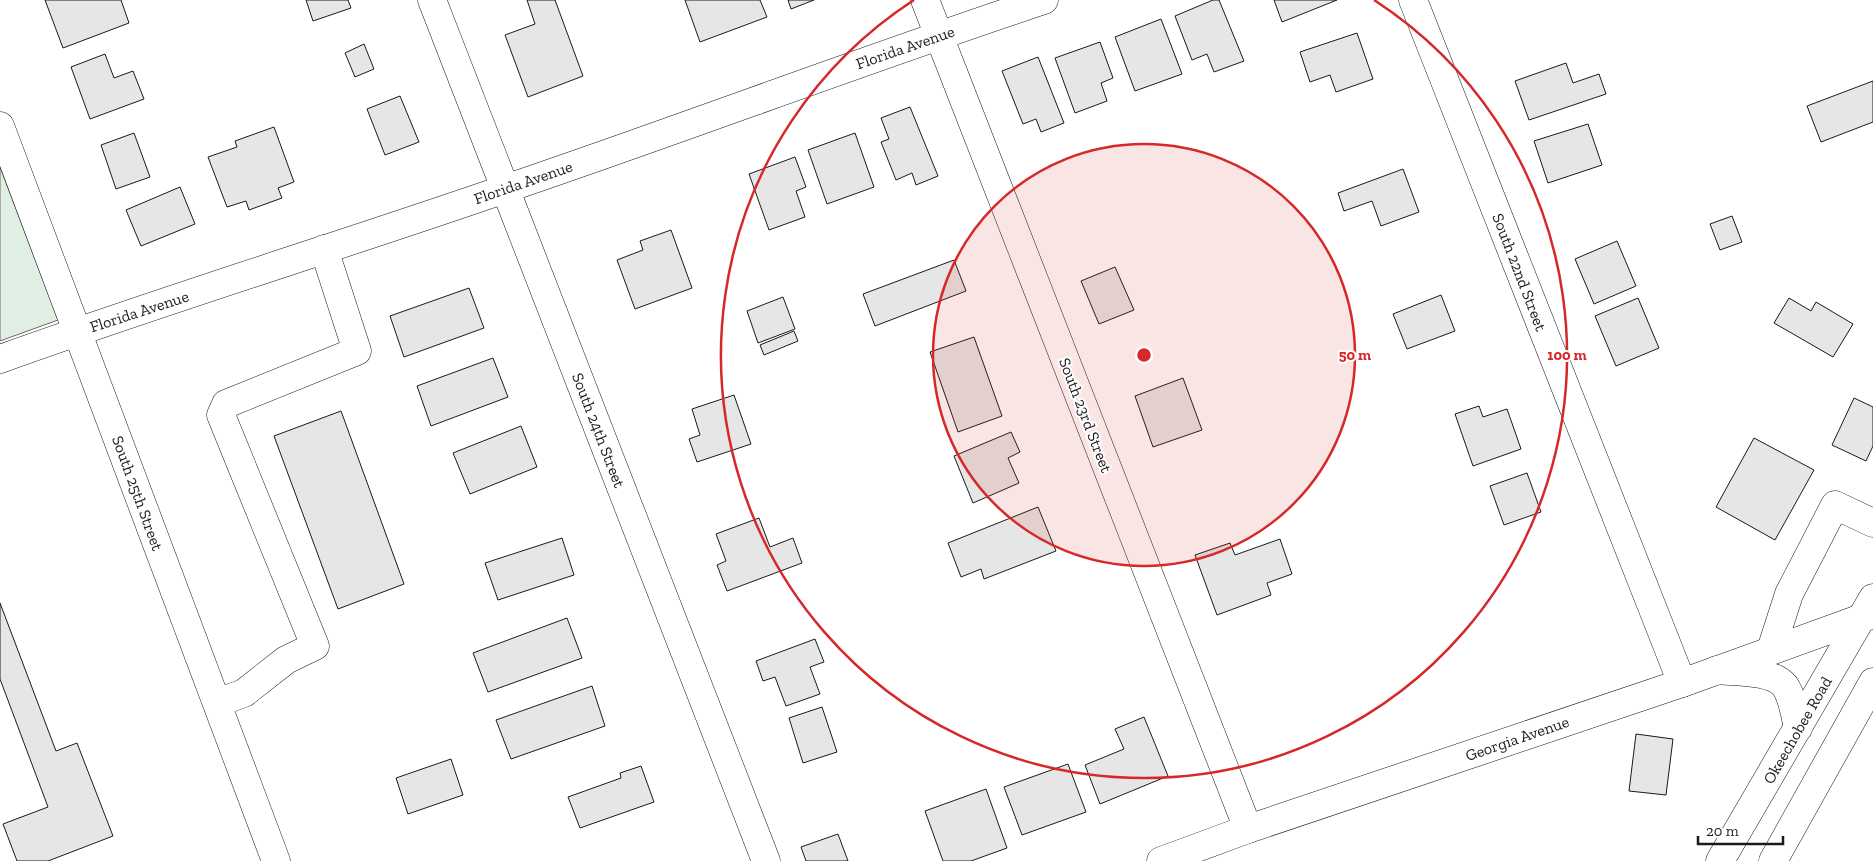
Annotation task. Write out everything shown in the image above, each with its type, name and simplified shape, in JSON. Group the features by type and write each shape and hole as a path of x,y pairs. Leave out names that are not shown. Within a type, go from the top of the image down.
{"street":[{"name":"South 24th Street","path":"432,0 766,861"},
{"name":"South 23rd Street","path":"924,0 1248,829"},
{"name":"Florida Avenue","path":"0,359 78,331 506,189 938,35 1044,0"},
{"name":"South 22nd Street","path":"1413,0 1682,683"},
{"name":"South 25th Street","path":"0,126 276,861"},
{"path":"216,703 244,693 286,660 315,646 221,415 226,404 357,350 324,250"},
{"path":"1771,650 1789,594 1835,505 1873,523"},
{"name":"Georgia Avenue","path":"1160,861 1248,829 1682,683 1771,650 1870,609"},
{"name":"Okeechobee Road","path":"1720,861 1870,609"},
{"path":"1717,670 1766,674 1784,686 1794,706 1798,728"},
{"path":"1773,861 1873,682"}],"green space":[{"path":"0,167 58,320 0,341"}],"building":[{"path":"45,0 121,0 129,23 63,48"},
{"path":"306,0 348,0 351,8 313,21"},
{"path":"527,0 555,0 583,76 528,97 505,35 535,24"},
{"path":"685,0 760,0 767,17 700,42"},
{"path":"788,0 814,0 791,9"},
{"path":"1213,0 1219,0 1244,61 1214,72 1207,54 1192,60 1175,16"},
{"path":"1274,0 1337,0 1282,22"},
{"path":"1161,19 1182,74 1135,91 1115,37"},
{"path":"1357,33 1373,79 1336,92 1330,75 1310,82 1300,52"},
{"path":"1100,42 1113,78 1101,83 1107,101 1075,113 1055,58"},
{"path":"364,44 374,69 355,77 345,53"},
{"path":"105,54 114,78 133,71 144,99 90,119 71,67"},
{"path":"1038,57 1064,123 1041,132 1036,119 1023,124 1002,71"},
{"path":"1566,63 1573,83 1599,74 1606,94 1529,120 1515,81"},
{"path":"1873,81 1873,122 1821,142 1807,106"},
{"path":"400,96 419,142 385,155 367,109"},
{"path":"910,107 938,176 916,185 912,173 896,180 881,142 889,139 881,118"},
{"path":"1588,124 1602,165 1548,183 1534,141"},
{"path":"274,127 294,182 278,188 282,198 249,210 246,201 227,207 208,157 237,147 235,141"},
{"path":"134,133 150,177 116,189 101,145"},
{"path":"855,133 874,187 827,204 808,150"},
{"path":"795,157 806,187 796,191 805,217 769,230 749,174"},
{"path":"1403,169 1419,212 1381,226 1372,201 1344,211 1338,193"},
{"path":"180,187 195,224 141,246 126,210"},
{"path":"1732,216 1742,242 1720,250 1710,224"},
{"path":"671,230 692,288 635,309 617,260 643,250 640,241"},
{"path":"1617,241 1636,286 1594,304 1575,259"},
{"path":"954,260 966,291 875,326 863,294"},
{"path":"1115,267 1134,310 1099,324 1081,281"},
{"path":"469,288 484,328 404,357 390,316"},
{"path":"1441,295 1455,331 1407,349 1393,314"},
{"path":"783,297 795,329 758,343 747,311"},
{"path":"1638,298 1659,348 1616,366 1595,316"},
{"path":"1789,298 1811,311 1816,302 1853,324 1833,357 1774,323"},
{"path":"794,331 798,341 764,355 760,345"},
{"path":"974,337 1002,416 958,432 930,352"},
{"path":"493,358 508,397 431,426 417,386"},
{"path":"1183,378 1202,430 1153,447 1135,396"},
{"path":"734,395 751,444 697,462 689,439 700,435 692,409"},
{"path":"1854,398 1873,407 1873,446 1866,461 1832,445"},
{"path":"1479,406 1483,417 1507,409 1521,449 1473,466 1455,414"},
{"path":"341,411 404,584 338,609 274,436"},
{"path":"521,426 537,467 470,494 453,453"},
{"path":"1011,432 1020,452 1008,458 1019,483 973,503 954,456"},
{"path":"1754,438 1814,470 1775,540 1716,507"},
{"path":"1527,473 1541,512 1504,525 1490,486"},
{"path":"1038,507 1056,551 984,579 981,569 961,577 948,543"},
{"path":"759,518 770,547 793,538 802,563 727,591 717,565 726,561 716,534"},
{"path":"562,538 574,575 498,600 485,563"},
{"path":"1280,539 1292,574 1267,583 1271,595 1217,615 1195,555 1230,543 1235,555"},
{"path":"0,603 56,751 77,743 113,836 48,861 17,861 3,824 48,807 0,679"},
{"path":"567,618 582,658 488,692 473,653"},
{"path":"815,639 824,662 810,667 820,694 786,706 775,677 763,681 756,661"},
{"path":"592,686 605,726 511,759 496,720"},
{"path":"822,707 837,752 803,763 789,718"},
{"path":"1144,717 1168,776 1100,804 1085,765 1124,749 1115,729"},
{"path":"1636,734 1673,739 1666,795 1629,791"},
{"path":"451,759 463,795 408,814 396,778"},
{"path":"1068,764 1086,812 1022,835 1004,787"},
{"path":"641,766 654,802 580,828 568,797 621,778 620,773"},
{"path":"986,789 1007,848 971,861 943,861 925,811"},
{"path":"838,834 848,861 806,861 801,847"}]}
